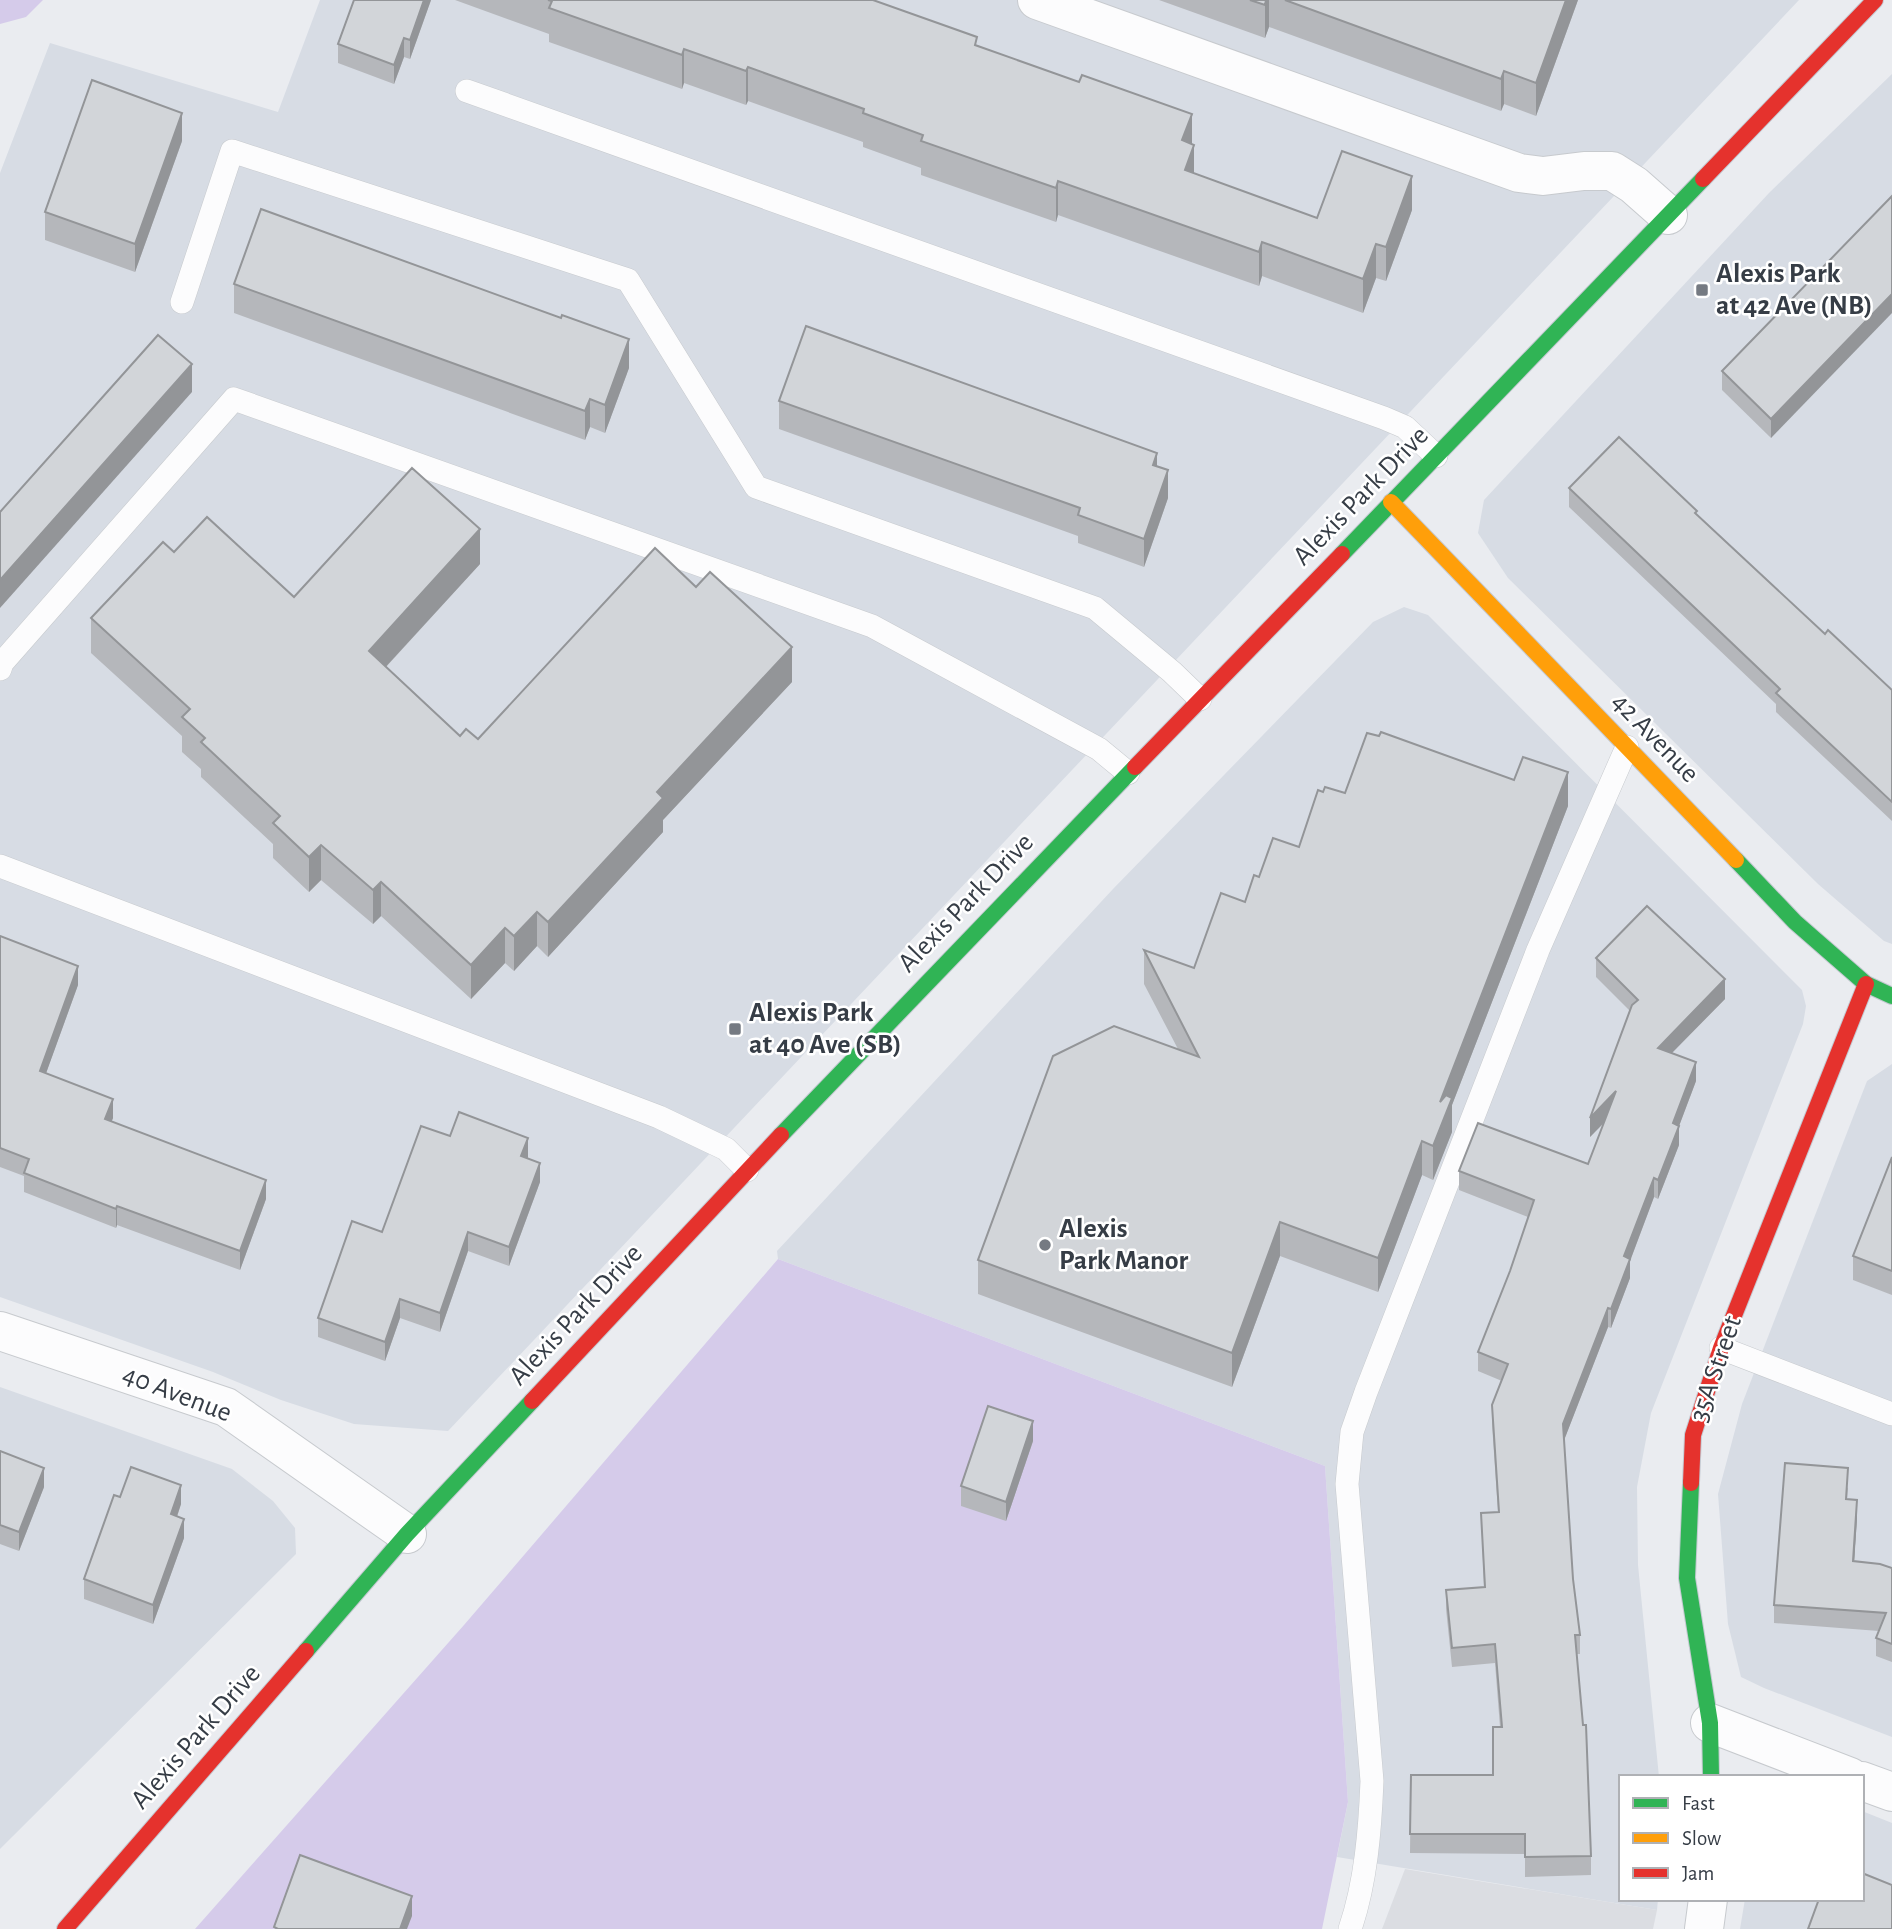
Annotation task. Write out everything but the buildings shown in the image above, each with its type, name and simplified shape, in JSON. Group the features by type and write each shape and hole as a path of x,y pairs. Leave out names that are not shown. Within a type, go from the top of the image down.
{"street":[{"path":"1037,0 1519,173 1543,176 1612,171 1634,185 1668,215"},
{"name":"Alexis Park Drive","path":"65,1929 407,1534 747,1170 1875,0"},
{"name":"42 Avenue","path":"1391,502 1795,922 1866,984 1892,996"},
{"name":"35A Street","path":"1711,1775 1710,1723 1687,1578 1693,1435 1721,1348 1866,984"},
{"name":"40 Avenue","path":"0,1331 226,1407 407,1534"},
{"path":"1710,1723 1845,1775"},
{"path":"1864,1782 1892,1793"},
{"path":"1704,1929 1707,1901"}],"lane":[{"path":"467,91 1384,418 1405,427 1436,456"},
{"path":"182,302 232,151 628,280 756,487 1095,608 1200,699"},
{"path":"0,669 11,653 234,399 872,626 1099,749 1128,773"},
{"path":"1350,1929 1370,1830 1372,1781 1348,1484 1352,1432 1538,950 1627,747"},
{"path":"0,866 659,1117 726,1149 747,1170"},
{"path":"1721,1348 1892,1413"}],"shaded area":[{"path":"0,0 43,0 26,17 0,24"},
{"path":"320,0 1799,0 448,1431 354,1424 0,1297 0,173 50,43 278,112"},
{"path":"1892,74 1892,944 1884,941 1818,884 1508,578 1478,533 1484,500 1769,193"},
{"path":"1404,607 1428,615 1802,990 1806,1006 1803,1024 1651,1413 1637,1487 1638,1565 1659,1775 1619,1775 1619,1901 1658,1901 1657,1910 1337,1857 1348,1802 1325,1466 778,1259 777,1251 1113,889 1373,622"},
{"path":"1892,1064 1892,1737 1741,1677 1728,1624 1718,1494 1742,1404 1867,1081"},
{"path":"778,1259 1325,1466 1348,1802 1322,1929 195,1929 464,1625"},
{"path":"0,1387 232,1469 273,1501 295,1528 296,1554 0,1849"},
{"path":"1864,1812 1892,1823 1892,1929 1740,1929 1745,1901 1864,1901"},
{"path":"1405,1869 1657,1910 1653,1929 1382,1929"}],"traffic: fast":[{"path":"1342,554 1703,179"},
{"path":"781,1135 1135,767"},
{"path":"1736,860 1795,922 1866,984 1892,996"},
{"path":"306,1651 407,1534 532,1401"},
{"path":"1691,1483 1687,1578 1710,1723 1711,1775"}],"traffic: slow":[{"path":"1391,502 1736,860"}],"traffic: jam":[{"path":"1703,179 1875,0"},
{"path":"1135,767 1342,554"},
{"path":"1691,1483 1693,1435 1721,1348 1866,984"},
{"path":"532,1401 781,1135"},
{"path":"65,1929 306,1651"}],"place":[{"name":"Alexis Park at 42 Ave (NB)","path":"1702,290"},
{"name":"Alexis Park at 40 Ave (SB)","path":"735,1029"},
{"name":"Alexis Park Manor","path":"1045,1245"}]}
